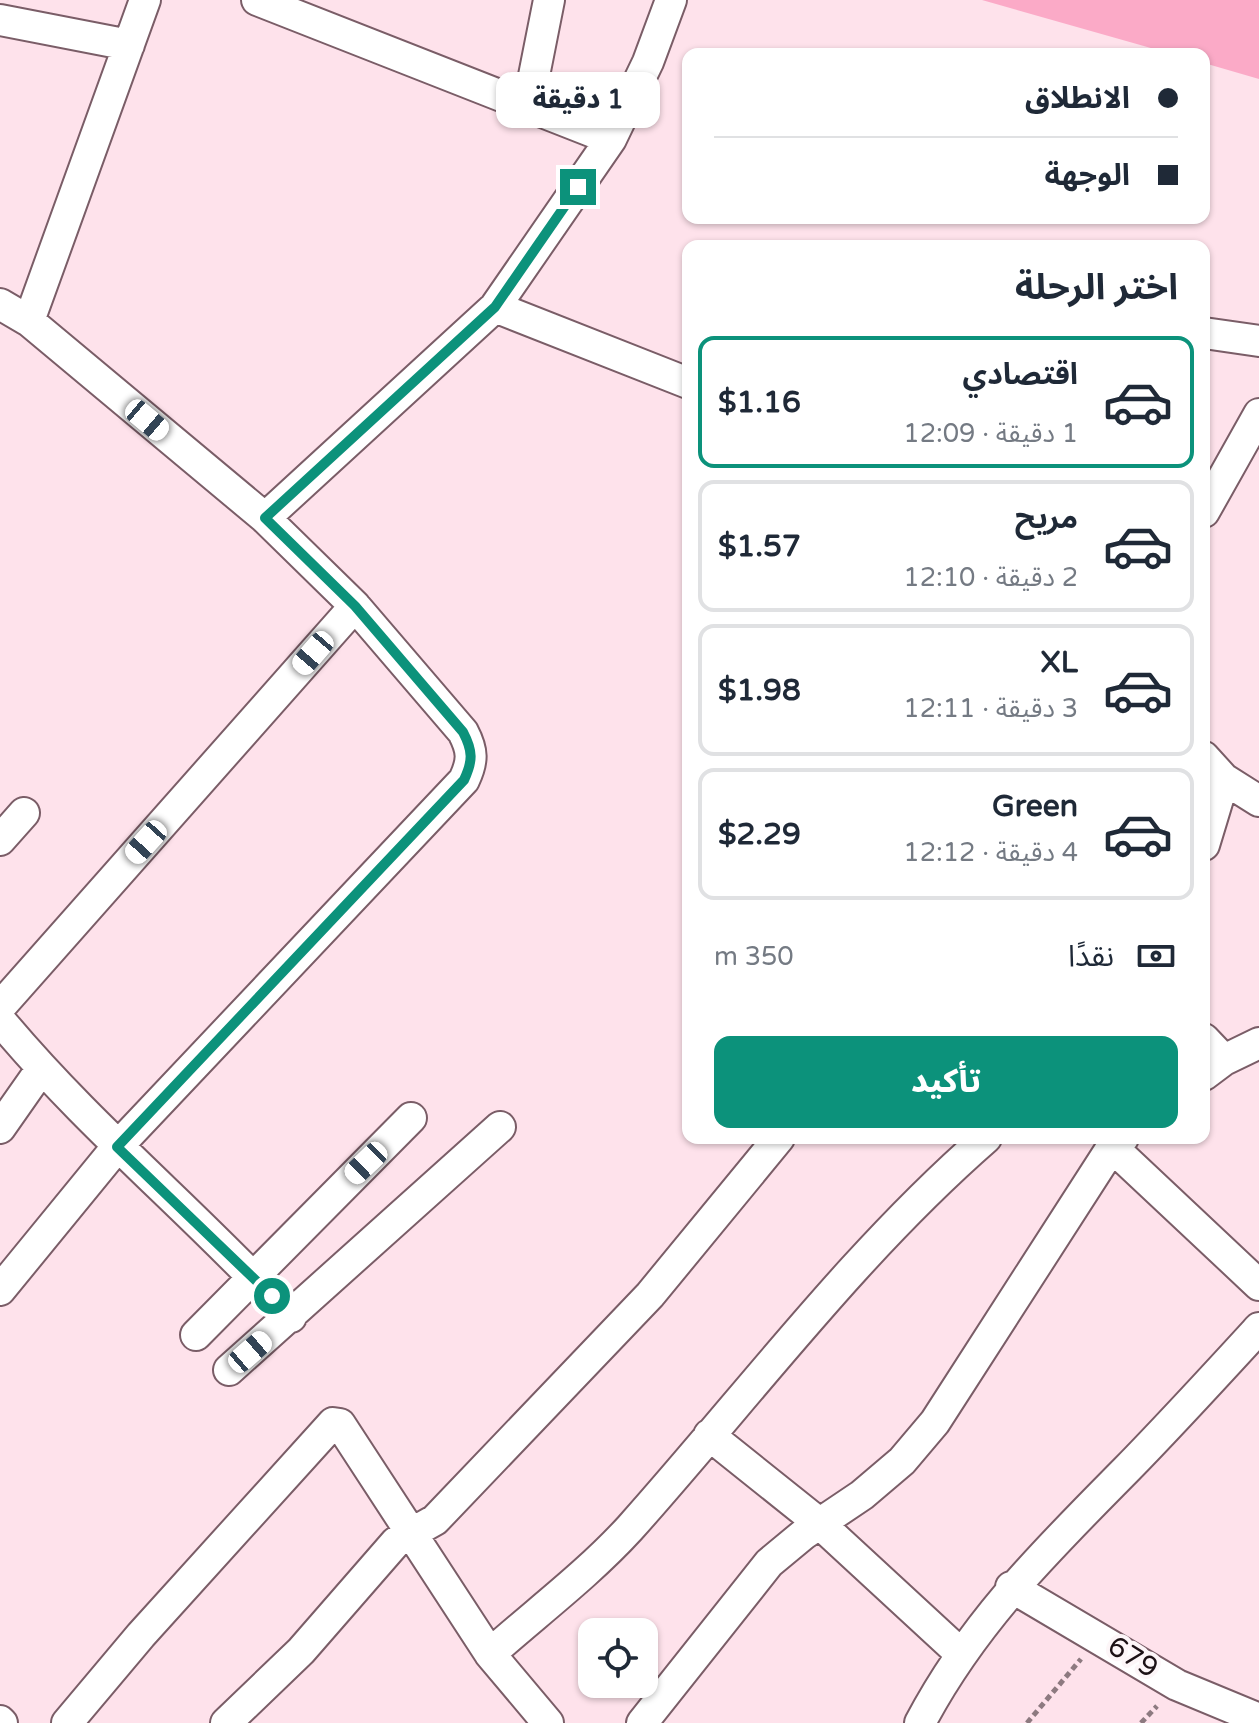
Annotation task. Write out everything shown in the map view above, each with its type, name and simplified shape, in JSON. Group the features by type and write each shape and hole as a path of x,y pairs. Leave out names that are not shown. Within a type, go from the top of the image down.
{"street":[{"path":"29,321 145,0"},
{"path":"257,0 611,139"},
{"path":"528,106 549,0"},
{"path":"265,518 495,307 611,139 648,62 662,3"},
{"path":"0,20 129,45"},
{"path":"0,304 29,321 265,518 355,606 463,732 472,748 471,765 464,780 117,1147 0,1290"},
{"path":"495,307 682,381"},
{"path":"1210,334 1259,341"},
{"path":"1210,501 1259,414"},
{"path":"0,1007 355,606"},
{"path":"1210,780 1215,800 1210,820"},
{"path":"1215,800 1259,801"},
{"path":"0,840 24,813"},
{"path":"0,1020 117,1147 252,1275 291,1317"},
{"path":"1211,1058 1259,1043"},
{"path":"2,1122 42,1068"},
{"path":"196,1335 252,1275 411,1118"},
{"path":"229,1370 500,1127"},
{"path":"226,1723 301,1651 396,1542 435,1520 650,1295 774,1144"},
{"path":"490,1654 627,1531 912,1206 979,1144"},
{"path":"642,1723 769,1563 819,1523 862,1495 902,1461 935,1422 1116,1144"},
{"path":"1119,1144 1259,1285"},
{"path":"920,1723 961,1654 1011,1587 1178,1417 1259,1328"},
{"path":"67,1723 141,1635 333,1423 340,1424 490,1654 548,1723"},
{"path":"709,1435 819,1523 961,1654"},
{"name":"679","path":"1011,1587 1177,1685 1251,1719"}],"path":[{"path":"1027,1723 1099,1637"}],"shaded area":[{"path":"982,0 1259,0 1259,79 1210,65 1210,48 1151,48"}],"route":[{"path":"272,1296 117,1147 464,780 471,765 472,748 463,732 355,606 265,518 495,307 578,187"}]}
